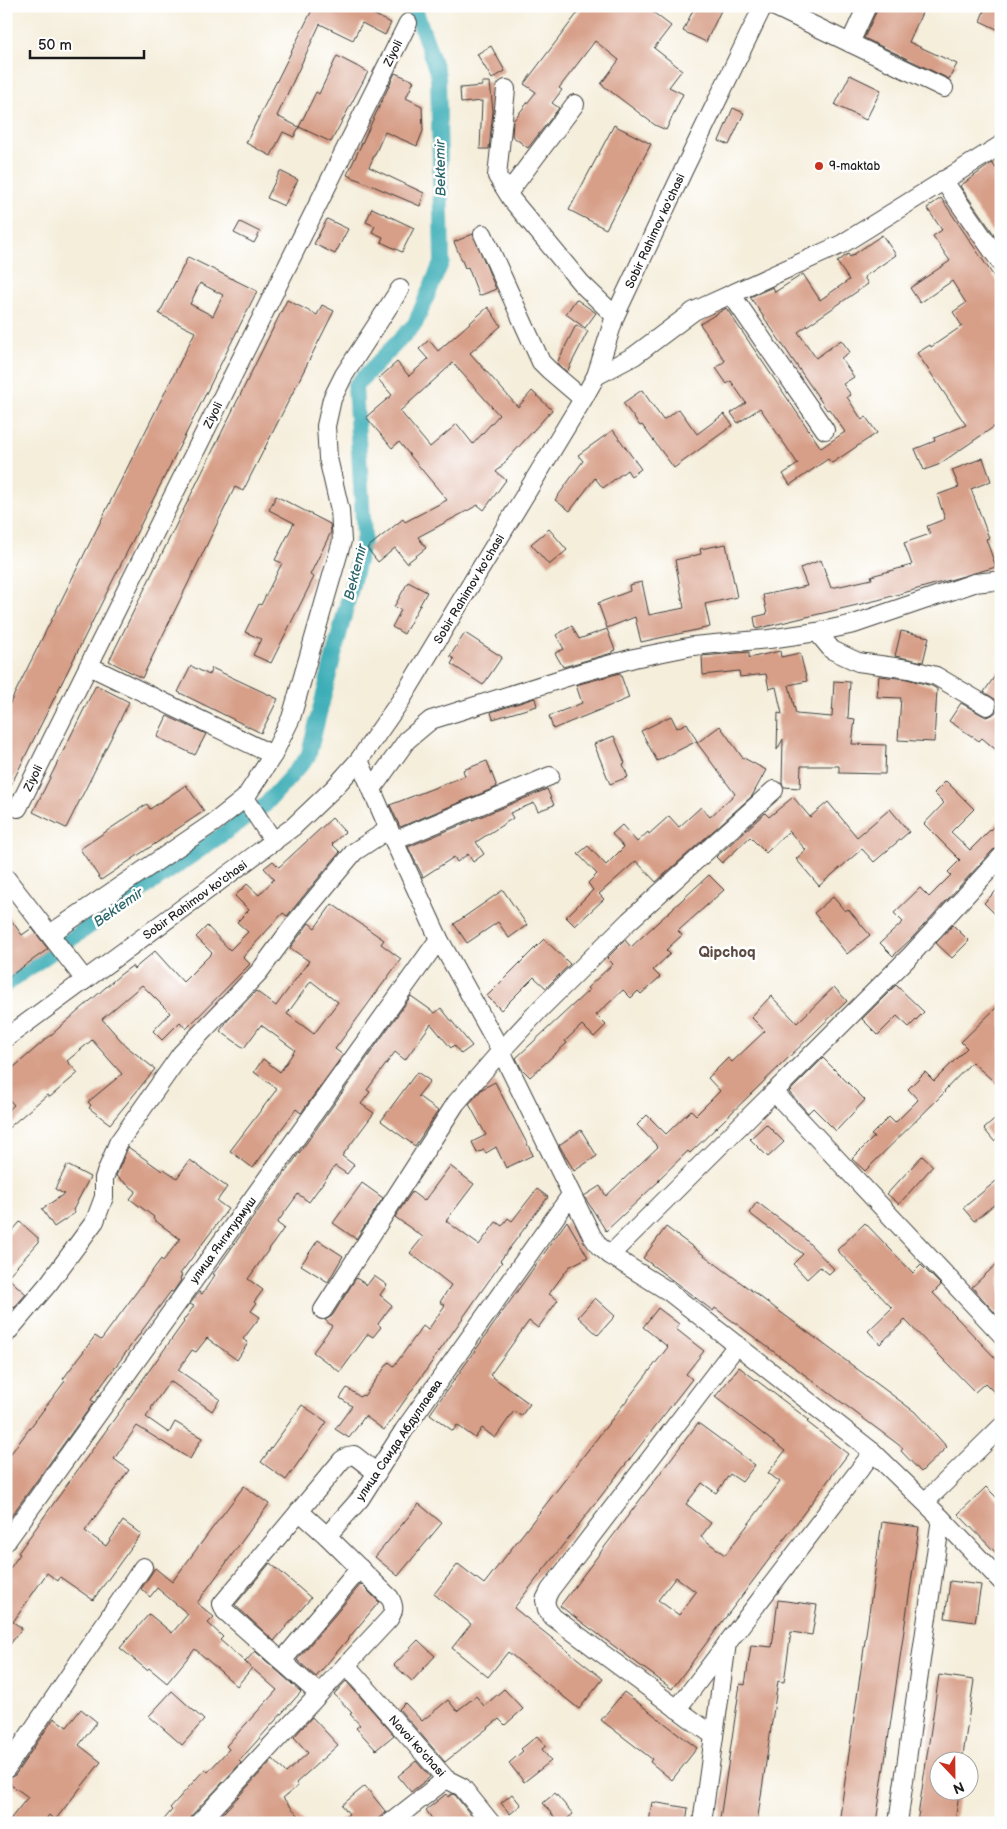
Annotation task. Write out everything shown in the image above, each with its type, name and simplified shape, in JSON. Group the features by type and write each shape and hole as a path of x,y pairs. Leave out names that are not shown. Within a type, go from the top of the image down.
{"street":[{"name":"Sobir Rahimov ko'chasi","path":"6,1038 82,975 274,842 311,812 359,760 406,692 596,376 615,316 763,6"},
{"path":"773,6 944,88"},
{"path":"850,43 867,6"},
{"name":"Ziyoli","path":"18,808 408,23"},
{"path":"506,89 497,176 508,193 581,284 615,316"},
{"path":"508,193 575,104"},
{"path":"596,376 634,356 694,311 842,244 1001,145"},
{"path":"943,180 1001,263"},
{"path":"483,234 541,362 583,399"},
{"path":"53,938 216,820 248,803 291,718 342,541 340,510 328,458 326,426 332,399 344,375 400,289"},
{"path":"731,294 825,430"},
{"path":"372,789 407,740 431,720 583,672 634,658 693,646 770,640 817,632 854,624 974,583 994,581 1001,583"},
{"path":"817,632 832,650 858,662 909,669 936,676 987,706"},
{"path":"89,666 273,755"},
{"path":"359,760 439,939 500,1051 571,1195 599,1246 610,1255 668,1291 874,1452 1001,1581"},
{"path":"6,1334 49,1283 95,1221 104,1198 104,1178 118,1143 181,1054 259,972 296,922 354,852 391,835 550,776"},
{"path":"323,1310 456,1102 500,1051 630,921 774,790"},
{"path":"248,803 274,842"},
{"path":"610,1255 911,955 1001,857"},
{"path":"6,878 82,975"},
{"name":"улица Янгитурмуш","path":"6,1542 439,939"},
{"path":"774,1092 1000,1331"},
{"name":"улица Саида Абдуллаева","path":"327,1536 360,1499 404,1430 571,1195"},
{"path":"714,1736 553,1617 547,1609 545,1600 550,1590 737,1345"},
{"path":"925,1502 1001,1427"},
{"path":"677,1708 874,1452"},
{"path":"319,1694 225,1611 222,1604 342,1460 354,1455 377,1472"},
{"path":"199,1823 393,1612 390,1598 327,1536 299,1512"},
{"path":"898,1823 941,1518"},
{"path":"6,1769 143,1567"},
{"path":"282,1662 360,1568"},
{"path":"702,1823 728,1640"},
{"name":"Navoi ko'chasi","path":"346,1665 446,1779 462,1787 491,1823"},
{"path":"390,1823 446,1779"}],"building":[{"path":"314,6 366,6 365,10 391,23 385,35 362,23 353,40 320,24 277,116 299,127 294,137 283,132 271,156 246,143"},
{"path":"583,6 645,6 671,26 654,48 682,70 669,87 683,94 666,130 655,125 601,84 619,60 595,41 559,88 562,90 552,103 559,108 528,148 512,136 513,121 536,92 524,84"},
{"path":"695,6 723,6 706,42 683,31"},
{"path":"879,6 925,6 909,42 957,64 949,79 864,38"},
{"path":"986,6 1001,6 1001,31 980,21"},
{"path":"491,46 505,71 492,79 477,54"},
{"path":"337,56 368,72 331,142 299,127 316,92 319,94"},
{"path":"395,73 414,81 406,98 422,106 423,131 417,146 385,132 369,167 424,193 420,206 347,175"},
{"path":"850,75 881,90 866,120 835,105"},
{"path":"482,82 490,82 493,111 489,149 480,149 482,101 461,103 460,88 482,86"},
{"path":"733,108 744,113 729,145 719,141"},
{"path":"614,125 651,144 606,229 569,210"},
{"path":"992,163 1001,175 1001,244 960,186"},
{"path":"280,171 298,180 284,206 267,198"},
{"path":"941,198 1001,287 1001,422 938,465 924,470 915,449 935,441 934,438 966,425 917,353 930,345 931,347 962,326 953,312 966,303 952,281 920,303 910,288 950,261 933,236 942,230 927,208"},
{"path":"372,208 414,228 402,252 381,242 383,237 372,232 375,226 366,222"},
{"path":"327,219 348,229 335,254 314,244"},
{"path":"240,222 260,232 254,243 234,233"},
{"path":"473,234 496,289 479,296 468,267 465,268 454,242"},
{"path":"882,235 896,255 864,277 868,284 798,332 816,358 841,340 850,352 841,358 854,377 843,384 851,395 847,397 862,420 866,417 877,433 832,463 828,459 790,485 783,474 798,464 760,408 738,423 731,413 746,403 731,381 727,384 716,368 725,361 700,324 726,308 821,448 845,432 829,409 827,410 750,297 773,287 775,292 803,274 820,300 849,280 837,262 848,254 850,257"},
{"path":"188,257 257,291 6,795 6,711 195,332 159,314","holes":["200,283 223,295 213,316 190,304"]},
{"path":"576,299 596,313 585,328 566,314"},
{"path":"287,300 317,315 322,305 334,311 243,491 235,487 142,678 109,661"},
{"path":"488,307 501,326 470,353 518,407 532,391 552,410 496,472 506,480 484,510 478,505 418,537 426,548 407,563 395,548 378,562 367,548 403,519 405,522 447,500 399,442 392,448 366,417 392,395 378,379 397,362 409,376 428,359 419,349 429,340 438,351","holes":["453,363 499,415 473,444 457,424 430,447 400,411"]},
{"path":"576,325 588,331 567,372 557,363"},
{"path":"642,390 663,420 679,409 697,434 724,414 733,425 674,468 623,403"},
{"path":"613,430 641,469 631,476 627,470 603,488 595,478 570,511 555,500 583,461 578,455"},
{"path":"983,458 991,481 971,489 989,538 986,539 996,567 878,600 756,629 754,617 767,614 763,595 807,586 800,568 821,560 831,588 872,579 871,576 912,565 904,543 930,534 927,526 945,519 937,495 959,487 952,470"},
{"path":"276,496 330,524 331,532 310,575 314,577 271,663 253,655 261,639 245,632 282,563 275,560 294,523 269,510"},
{"path":"549,529 567,550 549,565 531,544"},
{"path":"726,544 737,597 705,604 710,627 641,642 635,617 607,628 598,603 630,591 629,585 642,582 649,615 684,608 675,560 701,554 700,549"},
{"path":"408,582 427,592 404,634 392,627 401,610 394,607"},
{"path":"572,626 579,639 607,629 615,650 612,653 563,667 555,653 564,649 556,635"},
{"path":"901,631 929,637 923,662 895,656"},
{"path":"465,633 502,657 483,685 451,664 454,659 450,656"},
{"path":"780,651 781,657 800,653 807,681 789,685 796,714 832,717 834,681 850,682 848,718 855,719 852,744 886,745 885,774 839,773 839,766 801,766 800,788 784,787 782,783 783,739 777,750 778,713 782,714 776,687 769,689 766,674 740,677 739,671 703,675 702,656 749,652 749,658"},
{"path":"191,666 209,675 212,668 278,699 261,733 178,692"},
{"path":"1001,667 1001,754 982,738 979,741 949,721 961,703 986,717 996,712 998,707 996,700 984,692"},
{"path":"620,673 629,698 553,729 549,716 582,703 576,685"},
{"path":"879,676 907,679 937,689 934,742 898,740 901,698 877,697"},
{"path":"96,685 129,702 66,828 33,812"},
{"path":"535,698 537,706 493,719 491,712"},
{"path":"167,716 206,734 195,755 157,737"},
{"path":"671,716 677,728 687,723 697,741 657,761 641,731"},
{"path":"720,726 742,757 766,770 752,796 656,882 636,861 599,894 604,899 575,926 566,917 593,890 588,883 597,874 578,854 588,846 606,865 624,847 612,834 622,825 637,842 669,816 679,827 701,807 710,817 735,794 697,743"},
{"path":"614,736 625,763 623,764 628,777 610,784 594,744"},
{"path":"487,761 497,787 400,827 390,805 465,776 463,770"},
{"path":"946,781 974,809 951,832 970,850 1001,819 1001,847 993,850 893,956 880,943 903,922 894,913 920,888 929,897 951,875 948,872 960,860 924,824 944,803 934,793"},
{"path":"186,785 204,811 101,880 80,849 147,804 150,809"},
{"path":"547,789 554,805 538,811 534,803 510,813 513,818 476,842 484,854 473,862 468,854 457,862 454,857 423,877 408,847"},
{"path":"793,797 810,817 828,802 857,837 890,809 909,832 874,862 862,849 819,886 796,859 806,850 789,831 766,853 750,837 722,863 716,857 765,813 769,817"},
{"path":"332,818 345,832 332,844 340,852 287,916 283,913 243,957 250,964 186,1029 180,1022 162,1040 153,1031 170,1013 142,985 102,1019 126,1046 155,1069 110,1124 89,1108 91,1105 88,1102 122,1074 92,1040 67,1061 78,1073 50,1097 47,1095 6,1130 6,1112 14,1105 6,1096 6,1074 121,974 132,966 134,969 155,951 183,982 212,953 196,937 207,926 230,950 248,932 237,922 249,910 235,896 247,884 259,895 274,879 264,868 273,861 279,867"},
{"path":"709,875 724,890 678,931 682,935 666,950 670,954 653,970 660,977 641,994 638,991 631,998 623,990 596,1015 606,1025 594,1037 582,1025 565,1041 567,1043 530,1077 521,1068 516,1058 589,990 587,988 613,964 607,958 625,940 631,947"},
{"path":"1001,886 1001,920 984,903"},
{"path":"503,890 527,925 509,938 498,922 467,943 454,924"},
{"path":"833,897 845,911 848,909 870,935 847,954 814,913"},
{"path":"332,904 384,940 381,944 401,959 335,1049 343,1055 301,1113 296,1109 253,1168 230,1151 277,1089 254,1072 263,1059 280,1072 295,1050 261,1025 244,1048 220,1031 256,991 276,1006 309,961 290,948 309,923 315,928","holes":["311,981 338,1002 314,1034 287,1014"]},
{"path":"6,913 22,935 32,928 48,949 6,979"},
{"path":"953,925 969,941 952,958 936,943"},
{"path":"544,939 570,964 546,988 534,977 501,1010 487,996"},
{"path":"896,985 924,1012 909,1027 897,1016 878,1035 862,1019"},
{"path":"834,987 847,1001 690,1153 688,1151 606,1231 584,1196 600,1186 606,1196 658,1147 637,1125 647,1115 666,1134 691,1110 696,1115 720,1091 708,1078 728,1058 732,1062 765,1031 751,1017 771,996 797,1023"},
{"path":"411,996 435,1013 441,1008 472,1046 461,1054 454,1045 451,1048 431,1024 405,1060 395,1052 367,1090 370,1092 361,1104 374,1113 342,1156 354,1165 347,1174 335,1166 309,1202 298,1194 277,1223 284,1228 248,1279 263,1290 254,1302 256,1304 251,1311 260,1317 243,1339 248,1343 237,1360 207,1338 196,1352 192,1350 178,1370 220,1399 212,1411 170,1381 146,1417 169,1433 175,1422 202,1438 190,1459 137,1426 114,1459 129,1470 85,1531 106,1546 123,1521 141,1534 93,1600 60,1577 58,1581 47,1573 13,1622 22,1628 6,1650 6,1574 20,1554 18,1553 184,1322 194,1306 190,1304 199,1292 202,1294 215,1275 213,1274"},
{"path":"1001,1003 1001,1088 972,1062 945,1092 865,1171 852,1159 874,1137 871,1135 889,1117 895,1123 918,1100 908,1089 925,1072 934,1081 967,1048 961,1042"},
{"path":"823,1058 865,1100 836,1131 813,1108 808,1113 789,1092"},
{"path":"417,1072 430,1081 418,1096 438,1111 415,1146 381,1121"},
{"path":"495,1082 533,1155 506,1168 496,1147 486,1153 484,1150 477,1153 472,1142 486,1135 469,1104 482,1089"},
{"path":"1001,1114 1001,1135 994,1141 984,1129"},
{"path":"766,1124 784,1142 768,1157 750,1139"},
{"path":"581,1130 597,1156 574,1171 559,1145"},
{"path":"128,1147 162,1171 164,1169 177,1178 190,1160 227,1187 217,1201 228,1209 180,1274 182,1275 181,1280 173,1292 171,1291 91,1400 94,1402 6,1523 6,1460 65,1381 63,1379 95,1336 101,1340 161,1259 163,1261 180,1239 130,1199 136,1191 116,1176"},
{"path":"922,1156 933,1166 899,1204 887,1194"},
{"path":"67,1165 90,1177 73,1210 75,1213 54,1227 42,1209 64,1194 55,1189"},
{"path":"450,1166 474,1184 446,1221 479,1245 496,1222 502,1226 508,1218 512,1221 537,1189 548,1197 500,1261 502,1262 384,1430 365,1416 349,1438 335,1429 352,1406 340,1398 347,1388 360,1397 364,1396 389,1362 394,1366 423,1326 428,1330 445,1305 440,1302 451,1285 410,1253 423,1237 395,1217 412,1192 424,1201"},
{"path":"1001,1177 1001,1199 974,1221 963,1208"},
{"path":"362,1183 383,1198 356,1239 333,1223"},
{"path":"757,1202 804,1238 834,1269 829,1274 820,1267 807,1279 793,1264 803,1254 749,1213"},
{"path":"567,1221 588,1257 569,1267 549,1294 558,1300 538,1328 529,1321 490,1375 530,1404 521,1416 514,1411 495,1438 482,1428 475,1438 457,1425 453,1431 430,1414"},
{"path":"20,1222 38,1238 38,1243 7,1277 26,1294 14,1308 6,1300 6,1238"},
{"path":"865,1223 913,1273 921,1265 941,1285 933,1293 1001,1364 1001,1399 985,1383 975,1392 905,1320 880,1344 868,1331 892,1308 837,1250"},
{"path":"666,1227 915,1412 947,1447 921,1472 901,1451 903,1448 715,1308 713,1311 643,1258"},
{"path":"318,1240 343,1256 328,1282 301,1265"},
{"path":"1001,1260 1001,1310 996,1314 972,1287"},
{"path":"374,1276 387,1285 380,1295 392,1305 378,1324 381,1327 373,1337 368,1334 340,1372 313,1352 332,1326 325,1320 332,1316 356,1278 367,1285"},
{"path":"595,1298 615,1316 598,1335 578,1317"},
{"path":"658,1308 679,1324 676,1329 704,1351 686,1374 692,1379 514,1608 603,1679 579,1709 508,1652 488,1677 452,1648 471,1624 434,1594 458,1564 484,1584 668,1347 643,1327"},
{"path":"739,1367 809,1420 807,1422 848,1454 672,1689 560,1606 698,1423 755,1465 742,1482 730,1474 716,1493 702,1483 686,1504 711,1523 701,1537 725,1555 780,1482 768,1473 785,1451 715,1397","holes":["676,1577 696,1592 679,1615 658,1600"]},
{"path":"302,1405 327,1422 286,1480 261,1462"},
{"path":"244,1486 269,1504 197,1603 214,1617 208,1623 223,1637 220,1640 252,1668 237,1686 195,1649 167,1683 149,1668 147,1670 120,1648 149,1614 172,1633 188,1614 157,1588 150,1597 141,1589 155,1568 172,1582"},
{"path":"986,1487 1001,1502 1001,1558 958,1514"},
{"path":"419,1504 442,1523 398,1576 375,1557"},
{"path":"882,1522 919,1527 876,1823 839,1823"},
{"path":"270,1563 311,1598 274,1641 235,1605"},
{"path":"950,1581 981,1585 975,1622 945,1618"},
{"path":"361,1584 379,1602 316,1677 297,1660"},
{"path":"778,1600 817,1605 812,1635 791,1632 784,1682 778,1681 757,1823 725,1823 720,1819 740,1684 745,1685 751,1645 772,1647"},
{"path":"418,1640 435,1656 412,1681 394,1665"},
{"path":"255,1651 301,1692 239,1761 241,1763 191,1816 189,1823 161,1823 172,1810 170,1808 205,1769 208,1772 229,1749 226,1746 277,1690 245,1662"},
{"path":"939,1675 974,1680 963,1752 930,1752 930,1802 958,1802 955,1823 917,1823"},
{"path":"346,1681 394,1735 376,1750 356,1728 360,1725 350,1714 352,1713 334,1694"},
{"path":"504,1689 523,1709 505,1725 499,1719 445,1762 399,1709 405,1703 422,1721 448,1700 457,1711 476,1696 484,1706"},
{"path":"172,1691 204,1720 182,1745 149,1716"},
{"path":"624,1692 697,1748 672,1780 650,1762 652,1759 601,1720"},
{"path":"81,1709 97,1722 79,1745 101,1762 55,1820 49,1815 43,1823 7,1823 28,1797 6,1780 15,1775 54,1718 67,1727"},
{"path":"312,1717 338,1745 296,1783 298,1786 283,1798 305,1823 214,1823 273,1759 286,1773 308,1753 294,1737"},
{"path":"537,1736 546,1746 542,1749 551,1761 524,1782 509,1763 523,1751 521,1749"},
{"path":"416,1761 430,1777 411,1792 398,1776"},
{"path":"365,1786 386,1812 373,1823 338,1823 349,1814 342,1805"},
{"path":"555,1793 573,1814 562,1823 559,1823 543,1803"},
{"path":"446,1794 448,1797 452,1794 455,1795 477,1823 435,1823 426,1810"},
{"path":"512,1794 521,1805 510,1814 501,1803"},
{"path":"652,1802 688,1808 686,1823 649,1823"}],"waterway":[{"name":"Bektemir","path":"6,984 265,805 308,757 364,537 355,386 415,324 442,261 438,75 414,6"}],"place":[{"name":"9-maktab","path":"819,166"}],"district":[{"name":"Qipchoq","path":"727,952"}]}
